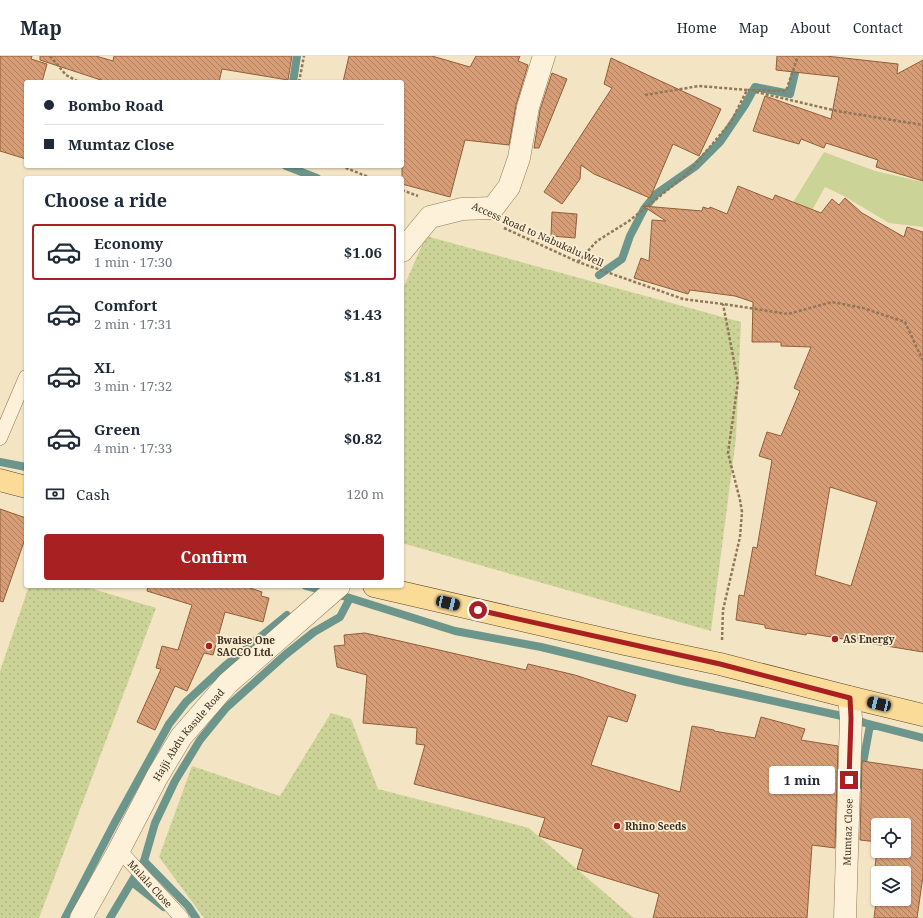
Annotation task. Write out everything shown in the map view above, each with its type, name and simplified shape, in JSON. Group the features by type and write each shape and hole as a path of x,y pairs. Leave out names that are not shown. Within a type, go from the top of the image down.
{"main road":[{"path":"0,480 24,486"},
{"path":"383,588 625,644 720,664 850,698 923,715"}],"street":[{"path":"404,249 430,217 462,209 494,208 509,187 519,158 528,107 544,56"},
{"name":"Hajji Abdu Kasule Road","path":"81,918 120,850 157,777 181,737 228,682 337,588"},
{"name":"Mumtaz Close","path":"845,918 851,718 850,698"}],"lane":[{"path":"0,438 24,383"},
{"name":"Malala Close","path":"120,850 182,918"}],"path":[{"path":"50,56 66,74 76,80"},
{"path":"299,80 304,56"},
{"path":"645,95 699,86 747,90 786,91 798,56"},
{"path":"747,90 837,111 923,125"},
{"path":"578,262 597,241 629,221 686,176 732,122 747,90"},
{"path":"346,168 366,176"},
{"path":"404,191 423,198"},
{"name":"Access Road to Nabukalu Well","path":"498,225 578,262 683,299 788,314 832,302 863,308 905,322 923,361"},
{"path":"720,664 723,610 740,537 742,512 728,453 738,382 723,304"}],"green space":[{"path":"824,152 875,171 923,182 923,227 889,223 844,196 825,187 806,221 787,212"},
{"path":"426,236 741,322 736,438 711,631 404,544 404,286"},
{"path":"28,588 90,588 156,608 39,918 0,918 0,671"},
{"path":"331,713 351,719 378,789 529,828 634,918 204,918 159,857 192,766 280,796"}],"building":[{"path":"0,56 32,56 31,59 47,64 43,80 24,80 24,158 0,151"},
{"path":"40,56 96,56 113,61 114,56 292,56 288,80 222,69 219,80 101,80 40,60"},
{"path":"349,56 432,56 470,67 476,56 520,56 518,61 528,65 516,105 509,145 465,140 450,197 404,185 402,168 404,168 404,80 343,80"},
{"path":"777,56 826,56 898,64 897,74 923,60 923,181 876,167 878,160 826,143 824,148 801,139 799,144 753,131 765,96 831,119 839,77 776,70"},
{"path":"611,58 721,109 699,156 673,144 650,198 594,174 581,165 580,179 562,204 544,192 612,88 604,84"},
{"path":"552,73 567,79 539,148 534,148 540,110"},
{"path":"738,186 773,200 775,195 821,213 832,199 839,205 845,198 862,213 904,237 907,227 923,232 923,652 807,633 806,635 765,628 765,625 736,620 739,595 744,596 753,547 757,548 772,460 759,456 767,432 781,436 800,391 794,388 811,347 781,346 781,342 752,342 753,302 735,296 690,290 688,294 634,278 641,258 649,261 652,220 666,221 643,206 702,211 703,207 709,209 710,207 727,214","holes":["830,487 877,502 851,586 815,575"]},
{"path":"552,212 577,214 575,238 551,236"},
{"path":"0,509 24,517 24,542 3,602 0,601"},
{"path":"148,588 250,588 262,592 261,596 269,598 263,622 225,612 213,655 204,653 187,691 175,686 155,730 137,722 161,669 156,668 162,646 178,650 192,605 147,591"},
{"path":"365,633 526,670 528,664 575,675 636,695 627,722 608,716 591,765 680,792 692,726 755,738 761,717 805,729 801,740 838,746 835,848 812,845 807,918 653,918 659,894 577,869 583,849 539,836 545,818 414,784 425,745 416,744 417,728 363,723 367,675 337,667 334,646 345,645 344,635"},
{"path":"862,761 923,770 923,876 917,918 874,918 875,906 911,906 911,866 875,866 876,858 911,858 911,818 871,818 871,841 860,840"}],"waterway":[{"path":"293,80 297,56"},
{"path":"599,275 622,259 630,236 644,209 656,194 696,166 720,142 745,105 755,87 790,94 799,56"},
{"path":"291,168 312,176"},
{"path":"0,462 24,467"},
{"path":"313,588 455,631 541,647 682,681 851,718 923,738"},
{"path":"110,918 144,861 155,823 175,781 200,740 226,708 285,655 314,632 340,617 350,598"},
{"path":"65,918 114,824 169,724 186,702 226,665 287,615"},
{"path":"859,785 870,725 875,726"},
{"path":"144,861 188,906 196,918"},
{"path":"132,882 164,907"}],"place":[{"name":"AS Energy","path":"835,639"},
{"name":"Bwaise One SACCO Ltd.","path":"209,646"},
{"name":"Rhino Seeds","path":"617,826"}],"route":[{"path":"478,610 720,664 850,698 851,718 849,780"}]}
